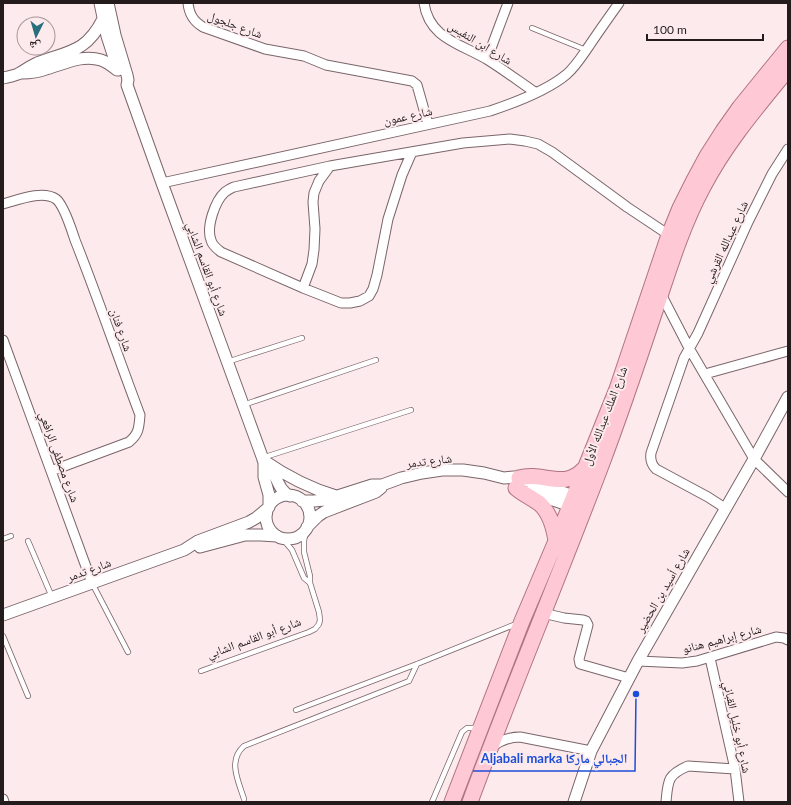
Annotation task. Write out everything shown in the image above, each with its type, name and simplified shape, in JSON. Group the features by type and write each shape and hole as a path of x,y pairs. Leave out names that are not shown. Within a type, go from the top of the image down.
{"main road":[{"name":"شارع الملك عبدالله الأول","path":"470,802 586,506 628,394 661,294 680,208 707,156 723,131 740,107 788,48"},
{"name":"شارع الملك عبدالله الأول","path":"452,802 522,621 617,389 674,238 693,207 702,187 733,138 750,114 788,69"},
{"path":"556,541 553,527 544,508 524,494 513,481 528,476 563,480 573,478 584,469"}],"street":[{"name":"شارع أبو القاسم الشابي","path":"100,3 117,70 123,82 127,85"},
{"name":"شارع أبو القاسم الشابي","path":"108,3 115,35 127,75 127,85 263,460 264,477 269,495 268,507"},
{"name":"شارع جلجول","path":"188,3 192,19 197,24 265,49 304,56 326,65 412,81 417,85 428,124"},
{"name":"شارع ابن النفيس","path":"424,3 430,21 448,40 487,59 536,93"},
{"path":"487,59 508,3"},
{"name":"شارع عمون","path":"162,183 490,111 509,104 536,93 567,74 579,61 619,3"},
{"path":"19,73 34,64 81,47 94,34 103,19"},
{"path":"3,78 19,73 39,71 85,58 102,60 117,70"},
{"path":"412,152 402,175 388,219 373,289 369,296 360,301 341,303 303,288 221,252 215,247 211,240 210,229 213,213 219,200 226,191 234,187 330,166 463,143 510,139 538,144 552,152 627,207 674,238"},
{"name":"شارع عبدالله القرشي","path":"726,508 659,470 654,466 651,460 651,453 682,363 698,333 748,222 772,174 788,148"},
{"path":"303,288 312,264 314,250 316,229 314,193 319,181 330,166"},
{"name":"شارع فنان","path":"3,204 40,195 57,200 64,211 90,277 140,415 138,433 129,442 51,472"},
{"path":"661,294 689,348 754,459 788,492"},
{"name":"شارع مصطفى الرافعي","path":"3,340 92,583"},
{"path":"705,374 788,351"},
{"name":"شارع أسيد بن الحضير","path":"574,802 591,750 638,660 788,397"},
{"name":"شارع أبو القاسم الشابي","path":"263,460 273,471 282,490 290,496"},
{"path":"263,460 298,482 336,496"},
{"name":"شارع تدمر","path":"302,501 320,501 372,485 382,485 401,478 422,473 442,470 463,470 484,473 513,481 586,506"},
{"name":"شارع تدمر","path":"306,528 324,512 376,492 382,485"},
{"path":"284,496 290,496 302,501 306,506 309,517 306,528 301,534 296,538 289,539 279,537 272,532 266,521 268,507 278,498 284,496"},
{"name":"شارع تدمر","path":"184,550 198,541 249,522 259,516 268,507"},
{"name":"شارع تدمر","path":"3,615 184,550 198,548 245,535 279,537"},
{"path":"543,613 586,621 588,625 579,660 580,664 629,678"},
{"name":"شارع إبراهيم هنانو","path":"638,660 682,663 710,658 776,637 788,640"},
{"name":"شارع أبو خليل القباني","path":"710,658 735,769 739,802"},
{"path":"501,720 507,730 520,737"},
{"path":"490,748 501,741 512,737 520,737 591,750"},
{"path":"666,802 668,785 671,777 680,769 688,766 735,769"}],"lane":[{"path":"532,28 586,50"},
{"path":"227,362 302,338"},
{"path":"243,405 376,360"},
{"path":"263,460 411,410"},
{"name":"شارع أبو القاسم الشابي","path":"201,671 309,632 315,629 319,624 319,612 310,584 310,576 304,546 306,528"},
{"path":"3,539 11,536"},
{"name":"شارع أبو القاسم الشابي","path":"279,537 292,550 304,578 310,584"},
{"path":"28,541 52,597"},
{"path":"92,583 128,652"},
{"path":"296,710 417,664 522,621"},
{"path":"3,636 28,696"},
{"path":"244,799 235,771 236,757 239,750 244,746 409,681 417,664"},
{"path":"432,802 462,732 469,728 480,728"}],"place":[{"name":"Aljabali marka الجبالي ماركا","path":"636,694"}]}
